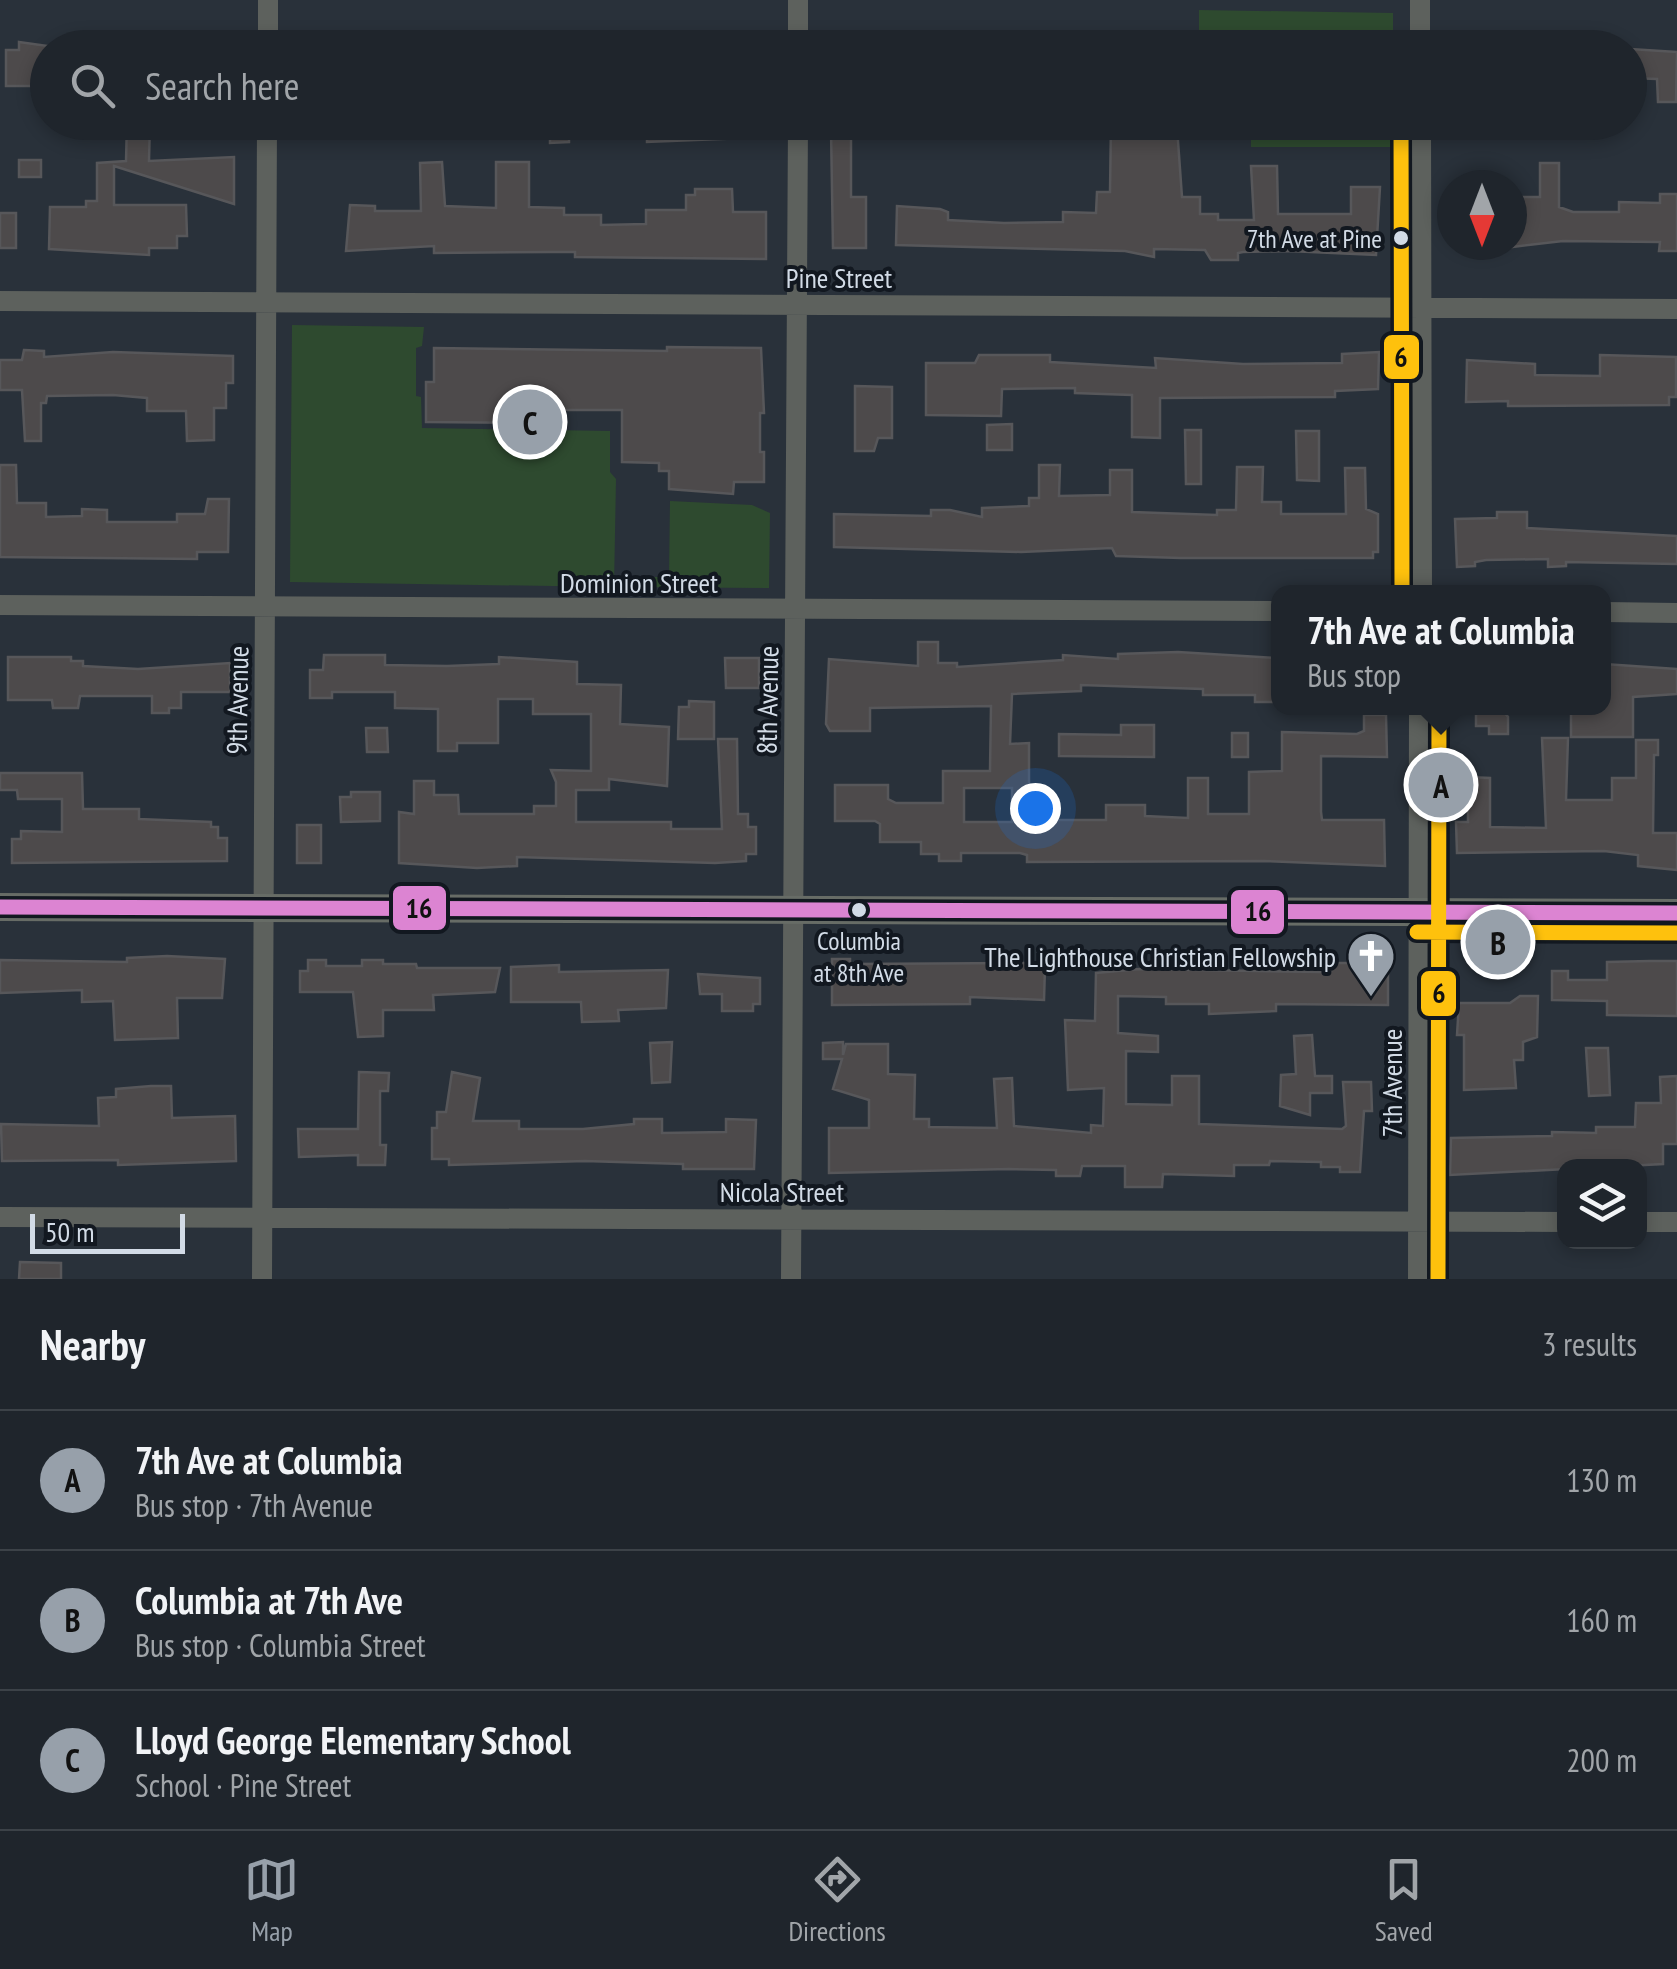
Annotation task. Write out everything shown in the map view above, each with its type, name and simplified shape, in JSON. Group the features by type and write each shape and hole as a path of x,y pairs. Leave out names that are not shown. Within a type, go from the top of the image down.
{"main road":[{"path":"0,907 1677,913"}],"street":[{"path":"268,0 268,30"},
{"path":"798,0 798,30"},
{"path":"1420,0 1420,30"},
{"name":"9th Avenue","path":"262,1279 268,140"},
{"name":"8th Avenue","path":"791,1279 798,140"},
{"path":"1421,140 1422,585"},
{"name":"Pine Street","path":"0,301 1677,309"},
{"name":"Dominion Street","path":"0,605 1271,611"},
{"path":"1611,612 1677,613"},
{"name":"7th Avenue","path":"1418,1279 1419,715"},
{"name":"Nicola Street","path":"0,1217 1557,1222"},
{"path":"1647,1222 1677,1222"}],"green space":[{"path":"1199,10 1393,13 1393,30 1199,30"},
{"path":"1251,140 1393,140 1393,147 1251,147"},
{"path":"292,325 424,327 422,346 416,348 416,396 421,397 422,428 610,431 610,472 616,479 614,587 290,582"},
{"path":"670,501 752,505 770,513 769,588 622,587 622,577 669,577"}],"building":[{"path":"19,42 30,44 30,86 6,86 6,50 19,50"},
{"path":"1647,50 1677,52 1676,102 1658,102 1657,79 1647,79"},
{"path":"127,140 150,140 149,161 234,157 234,204 114,166 114,205 186,205 187,236 177,236 177,248 149,248 149,255 49,249 50,207 86,207 86,201 97,201 97,163 126,161"},
{"path":"831,140 851,140 851,197 866,197 866,248 833,248"},
{"path":"1111,140 1178,140 1182,197 1200,197 1200,214 1218,214 1218,220 1254,220 1251,166 1277,166 1278,214 1351,214 1351,187 1380,187 1376,255 1243,252 1238,253 1238,260 1211,260 1205,250 1154,249 1154,257 1125,251 896,245 897,206 940,209 948,212 948,220 1063,222 1063,212 1096,213 1097,192 1110,192"},
{"path":"19,160 41,160 41,177 19,177"},
{"path":"442,162 445,206 496,208 496,162 529,162 529,207 564,208 564,215 601,215 601,225 646,224 646,210 686,210 686,195 695,195 695,189 732,189 733,212 766,212 766,259 575,257 575,252 434,253 434,246 346,251 350,205 375,206 375,211 421,211 420,163"},
{"path":"1540,163 1559,163 1559,207 1573,212 1619,212 1619,202 1660,203 1660,194 1677,194 1677,251 1659,251 1660,242 1563,241 1527,245 1527,197 1540,197"},
{"path":"0,213 16,213 16,248 0,248"},
{"path":"667,347 761,348 764,413 760,413 760,452 764,452 764,482 734,482 733,494 669,489 669,471 659,471 659,463 622,462 622,410 538,410 538,423 426,422 426,382 434,382 434,348 667,351"},
{"path":"24,350 44,351 44,357 113,352 233,356 233,383 226,383 226,408 214,408 214,440 187,441 186,411 147,411 147,398 113,395 47,396 46,403 41,403 41,441 25,441 22,390 0,390 0,360 22,360"},
{"path":"1379,352 1378,389 1335,391 1335,397 1160,398 1160,438 1132,437 1132,395 1075,393 1075,388 1002,389 1001,416 926,415 926,363 975,363 979,355 1050,355 1050,362 1156,368 1155,358 1243,364 1342,363 1342,354"},
{"path":"1600,355 1676,357 1676,397 1669,397 1669,405 1508,406 1508,401 1466,402 1467,360 1535,364 1535,375 1600,376"},
{"path":"855,386 892,387 892,438 878,438 874,451 855,451"},
{"path":"1012,424 1012,450 987,450 987,425"},
{"path":"1185,430 1201,430 1201,484 1186,484"},
{"path":"1296,431 1319,431 1319,481 1297,480"},
{"path":"0,465 16,465 17,503 46,503 46,517 82,516 82,509 107,510 107,522 177,522 177,514 205,514 208,499 229,499 228,552 197,552 197,559 0,557"},
{"path":"1039,465 1060,465 1059,496 1110,495 1110,470 1132,470 1132,512 1217,515 1217,510 1236,510 1237,467 1263,467 1262,502 1281,502 1281,514 1346,514 1345,468 1365,468 1366,509 1378,514 1378,552 1373,552 1373,558 1181,558 1116,556 1112,548 1021,552 834,547 834,514 931,516 931,510 950,510 982,517 982,508 1029,506 1029,498 1039,498"},
{"path":"1497,512 1527,512 1527,528 1677,536 1677,564 1566,562 1566,566 1548,567 1548,559 1486,560 1475,562 1475,566 1457,567 1455,519 1497,518"},
{"path":"918,642 938,642 938,663 957,663 957,667 1063,660 1063,655 1118,659 1118,654 1178,652 1271,658 1271,702 1255,702 1255,695 1203,695 1203,689 1081,685 1081,691 1012,694 1010,744 1029,743 1029,812 1054,812 1054,820 1106,820 1106,805 1145,805 1145,816 1188,818 1188,778 1208,778 1208,814 1249,814 1249,772 1282,771 1282,732 1357,734 1364,731 1364,715 1386,715 1387,757 1321,756 1322,820 1384,820 1385,866 1264,861 1027,862 1027,855 1020,853 961,853 961,861 939,861 939,854 921,854 921,842 880,842 880,824 875,821 835,821 835,785 888,785 888,799 896,803 943,803 943,771 990,771 991,706 870,708 870,731 830,731 826,724 829,659 918,666","holes":["964,788 1012,788 1012,822 964,822"]},
{"path":"324,655 385,655 385,665 499,664 499,657 577,662 577,684 621,685 620,724 669,727 667,786 609,779 609,790 576,790 576,822 671,822 671,829 722,829 718,739 737,739 738,814 748,814 748,827 756,827 756,854 746,854 746,861 715,863 517,857 517,866 477,868 399,863 399,812 414,814 414,781 434,781 434,795 458,795 459,814 534,814 534,806 556,806 556,782 551,770 591,771 591,714 533,714 533,699 498,699 498,743 457,743 457,751 438,751 438,709 395,708 395,692 332,692 332,698 310,698 310,670 323,670"},
{"path":"8,657 71,657 71,661 83,661 83,666 138,669 230,663 230,692 181,692 181,708 169,708 169,713 152,713 152,696 80,696 78,708 53,708 52,700 8,700"},
{"path":"725,658 759,658 759,688 726,688"},
{"path":"1611,664 1677,669 1677,694 1633,697 1633,737 1571,737 1571,715 1611,715"},
{"path":"689,701 714,702 714,739 678,739 679,707 689,707"},
{"path":"1476,715 1508,717 1508,734 1489,734 1489,726 1476,726"},
{"path":"1121,725 1154,725 1154,757 1059,756 1059,734 1121,735"},
{"path":"366,728 387,728 388,752 367,752"},
{"path":"1232,733 1248,733 1248,757 1232,757"},
{"path":"1542,738 1568,738 1566,800 1612,800 1612,778 1636,778 1636,740 1658,740 1658,755 1654,755 1653,833 1677,833 1677,870 1638,866 1638,855 1604,851 1457,853 1456,822 1468,822 1468,777 1490,778 1490,827 1546,828"},
{"path":"0,773 82,773 83,809 139,809 139,819 211,822 211,827 218,827 218,838 227,838 227,861 12,863 12,839 21,839 21,831 62,832 62,799 18,799 17,790 0,790"},
{"path":"351,792 380,792 380,821 341,822 340,797 351,797"},
{"path":"297,825 321,825 321,863 297,863"},
{"path":"127,958 225,959 222,998 177,998 178,1038 115,1040 113,1001 82,1002 82,990 0,993 0,960 127,962"},
{"path":"832,959 850,959 850,964 1036,963 1045,967 1044,1000 970,997 970,1004 832,1005"},
{"path":"308,960 326,960 326,966 362,966 362,960 383,960 383,964 416,964 417,968 500,968 495,992 433,995 434,1010 383,1010 383,1036 358,1037 353,992 300,992 300,971 308,971"},
{"path":"1677,961 1677,1016 1607,1015 1607,1001 1552,1000 1552,971 1568,971 1568,980 1607,980 1607,962"},
{"path":"1331,963 1388,963 1388,1005 1276,1004 1276,1011 1209,1014 1209,1004 1166,1004 1166,997 1118,996 1118,1033 1158,1036 1158,1052 1126,1051 1126,1104 1172,1105 1172,1076 1199,1076 1199,1124 1342,1129 1346,1126 1343,1082 1371,1082 1372,1111 1364,1111 1360,1172 1340,1172 1340,1167 1321,1167 1321,1162 1270,1161 1269,1165 1234,1165 1234,1176 1163,1174 1162,1187 1125,1187 1125,1166 1082,1166 1080,1176 1056,1176 1056,1170 1009,1169 829,1173 829,1128 869,1128 869,1100 833,1089 842,1059 823,1059 823,1043 843,1042 843,1055 846,1044 888,1044 888,1074 915,1075 914,1119 929,1119 929,1127 997,1128 994,1079 1012,1078 1014,1126 1091,1133 1091,1125 1103,1126 1104,1088 1068,1090 1065,1020 1095,1021 1096,973 1139,969 1321,972 1331,971"},
{"path":"559,965 559,972 668,970 666,1008 618,1010 619,1021 582,1022 581,1002 511,1002 511,967"},
{"path":"698,974 760,978 760,1004 753,1004 753,1011 722,1011 722,994 700,994"},
{"path":"1520,996 1538,996 1537,1037 1523,1042 1523,1060 1514,1060 1516,1088 1464,1090 1464,1035 1457,1035 1459,1003 1510,1003"},
{"path":"1312,1035 1315,1076 1332,1076 1332,1093 1310,1093 1310,1115 1280,1106 1281,1075 1296,1074 1294,1036"},
{"path":"672,1042 670,1082 652,1083 650,1043"},
{"path":"1586,1048 1608,1048 1610,1095 1589,1096"},
{"path":"359,1072 389,1073 388,1091 380,1091 380,1145 386,1145 385,1165 358,1165 358,1155 299,1157 298,1129 358,1129"},
{"path":"452,1072 480,1078 473,1121 519,1121 519,1129 583,1129 634,1124 634,1119 662,1119 662,1133 726,1132 726,1119 756,1120 754,1169 683,1169 683,1164 585,1161 449,1165 449,1159 432,1159 432,1128 437,1128 437,1112 446,1112"},
{"path":"1677,1076 1677,1144 1663,1144 1663,1164 1647,1165 1647,1159 1557,1159 1557,1169 1450,1175 1451,1138 1552,1136 1552,1132 1596,1133 1596,1127 1635,1127 1636,1103 1661,1103 1660,1077"},
{"path":"171,1086 172,1118 235,1116 236,1161 118,1165 118,1160 2,1161 1,1124 99,1126 98,1098 116,1097 116,1089"},
{"path":"20,1262 61,1263 61,1279 19,1279"}],"transit line":[{"name":"6","path":"1401,140 1402,585"},
{"name":"6","path":"1438,1279 1439,715"},
{"name":"16","path":"0,907 1677,913"},
{"name":"6","path":"1417,932 1677,933"}],"place":[{"name":"7th Ave at Pine","path":"1401,238"},
{"name":"Lloyd George Elementary School","path":"530,422"},
{"name":"7th Ave at Columbia","path":"1441,785"},
{"name":"Columbia at 8th Ave","path":"859,910"},
{"name":"Columbia at 7th Ave","path":"1498,942"},
{"name":"The Lighthouse Christian Fellowship","path":"1371,998"}]}
